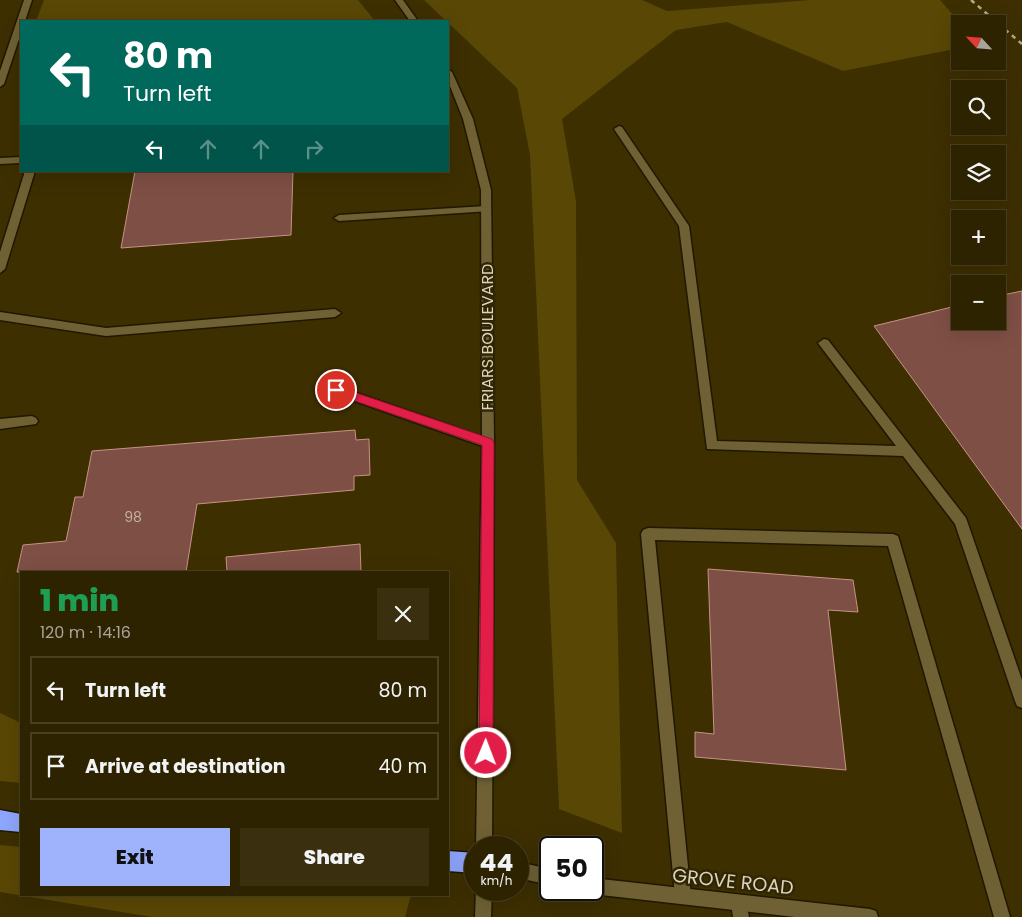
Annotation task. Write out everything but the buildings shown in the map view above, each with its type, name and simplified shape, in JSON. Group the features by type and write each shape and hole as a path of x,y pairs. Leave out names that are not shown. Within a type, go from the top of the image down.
{"highway":[{"path":"0,820 20,823"},
{"path":"449,861 464,862"}],"main road":[{"path":"21,20 28,0"},
{"path":"400,0 413,20"},
{"path":"0,84 20,24"},
{"name":"FRIARS BOULEVARD","path":"449,74 468,119 486,190 488,443 484,836"},
{"path":"619,129 684,226 711,446 905,451"},
{"path":"0,162 20,160"},
{"path":"0,269 30,172"},
{"path":"339,218 486,209"},
{"path":"0,316 106,332 334,313"},
{"path":"824,343 961,522 1022,701"},
{"path":"336,390 488,443"},
{"path":"0,424 32,421"},
{"path":"683,896 648,534 894,540 1002,917"},
{"name":"GROVE ROAD","path":"604,887 683,896 740,910 870,917"},
{"path":"483,917 484,901"}],"shaded area":[{"path":"44,0 358,0 374,20 36,20"},
{"path":"424,0 642,0 667,11 811,0 940,0 953,15 951,15 951,50 843,71 727,22 676,30 562,119 576,201 577,480 616,543 622,833 559,809 530,155 517,88 449,24 449,20 445,20"},
{"path":"0,713 20,723 20,783 0,781"},
{"path":"0,845 20,847 20,895 0,892"},
{"path":"24,896 411,896 405,917 152,917"}],"railway":[{"path":"971,0 1022,44"}],"route":[{"path":"336,390 488,443 486,753"}]}
